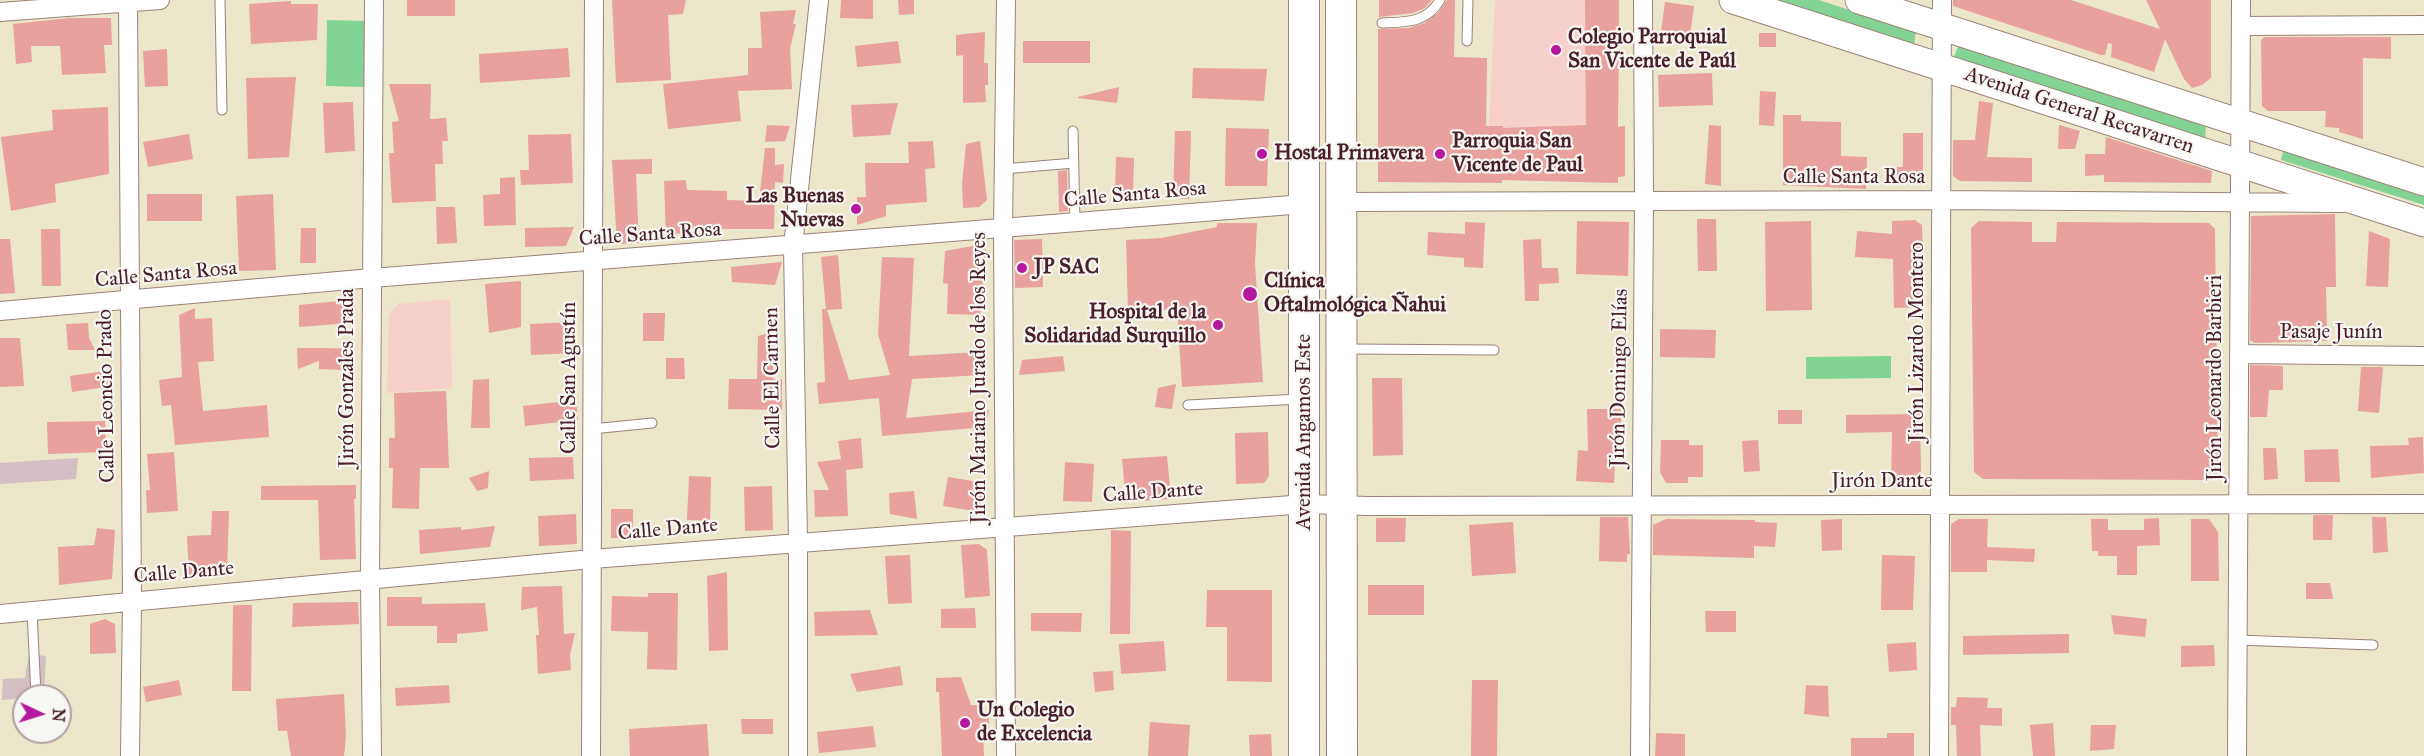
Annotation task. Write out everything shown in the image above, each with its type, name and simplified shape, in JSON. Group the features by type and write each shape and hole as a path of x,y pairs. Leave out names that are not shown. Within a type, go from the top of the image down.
{"main road":[{"name":"Avenida Angamos Este","path":"1304,0 1305,756"},
{"name":"Avenida Angamos Este","path":"1341,0 1342,756"}],"street":[{"path":"0,12 160,0"},
{"name":"Jirón Gonzales Prada","path":"372,756 370,581 374,0"},
{"name":"Calle San Agustín","path":"591,756 594,0"},
{"name":"Calle El Carmen","path":"798,756 794,246 819,0"},
{"name":"Jirón Mariano Jurado de los Reyes","path":"1006,0 1003,169 1003,526 1006,756"},
{"name":"Jirón Domingo Elías","path":"1640,756 1644,202 1643,0"},
{"name":"Avenida General Recavarren","path":"1733,0 2424,224"},
{"name":"Avenida General Recavarren","path":"1859,0 1942,13 2240,124 2424,182"},
{"name":"Jirón Leonardo Barbieri","path":"2237,756 2241,0"},
{"name":"Calle Leoncio Prado","path":"128,2 128,301 132,600 130,756"},
{"name":"Jirón Lizardo Montero","path":"1939,756 1942,13"},
{"path":"2241,26 2424,25"},
{"name":"Calle Santa Rosa","path":"1341,202 1941,200 2367,204"},
{"name":"Calle Santa Rosa","path":"0,311 372,278 1304,204"},
{"name":"Pasaje Junín","path":"2239,354 2424,356"},
{"name":"Calle Dante","path":"0,614 132,600 798,542 1305,504 1341,504"},
{"name":"Jirón Dante","path":"1341,504 1368,506 2424,504"}],"lane":[{"path":"220,0 222,110"},
{"path":"1382,23 1423,19 1434,10 1440,0"},
{"path":"1467,41 1468,0"},
{"path":"1072,131 1075,222"},
{"path":"1003,169 1074,163"},
{"path":"1341,349 1494,350"},
{"path":"1188,405 1305,399"},
{"path":"592,429 652,423"},
{"path":"32,611 35,684"},
{"path":"2237,640 2373,645"}],"shaded area":[{"name":"Colegio Parroquial San Vicente de Paúl","path":"1495,0 1619,0 1619,99 1611,99 1618,127 1625,126 1625,176 1618,178 1618,183 1505,180 1508,128 1489,126"},
{"path":"450,299 452,388 387,393 389,315 398,304"},
{"path":"78,458 76,479 0,484 0,463"},
{"path":"29,654 46,656 45,684 12,684 12,699 2,700 3,679 25,678"}],"green space":[{"path":"1778,0 1819,0 1916,32 1914,45"},
{"path":"327,20 365,21 364,87 326,86"},
{"path":"1959,44 2206,126 2205,138 1954,57"},
{"path":"2284,148 2424,194 2424,205 2281,160"},
{"path":"1891,356 1891,378 1806,379 1806,357"}],"building":[{"path":"407,0 455,0 455,16 407,16"},
{"path":"612,0 686,0 683,14 668,15 671,80 616,83"},
{"path":"841,0 873,0 873,19 840,18"},
{"path":"898,0 914,0 914,14 899,15"},
{"path":"1379,0 1432,0 1425,8 1413,13 1379,17"},
{"path":"1447,0 1455,0 1454,57 1487,58 1486,126 1503,126 1503,128 1586,125 1585,0 1619,0 1618,127 1625,126 1625,176 1618,177 1618,183 1502,180 1502,183 1378,182 1378,29 1408,28 1425,23 1439,12"},
{"path":"1953,0 2071,0 2160,29 2146,0 2211,0 2211,78 2202,85 2192,88 2184,79 2165,39 2154,72 2111,57 2112,44 2108,43 2105,55 2101,55 1953,6"},
{"path":"291,1 291,4 318,4 317,40 251,44 249,4"},
{"path":"1665,2 1694,6 1690,36 1661,32"},
{"path":"796,10 793,24 796,24 790,48 792,89 738,91 741,121 668,129 663,84 748,75 748,48 762,48 760,12"},
{"path":"69,18 111,18 112,45 104,45 106,73 62,75 60,46 31,46 32,62 16,64 13,24"},
{"path":"985,32 984,63 988,63 988,85 985,85 986,102 963,103 963,55 956,56 956,35"},
{"path":"1759,33 1776,33 1776,47 1759,47"},
{"path":"2265,37 2391,37 2391,59 2363,58 2363,139 2339,132 2339,128 2325,127 2326,111 2268,111 2262,106 2261,40"},
{"path":"898,41 901,63 857,67 855,46"},
{"path":"1023,41 1090,41 1090,63 1023,63"},
{"path":"568,48 570,77 480,83 479,54"},
{"path":"167,49 168,86 145,87 143,51"},
{"path":"1193,68 1267,69 1264,101 1192,98"},
{"path":"1712,73 1713,105 1659,107 1658,75"},
{"path":"296,77 289,157 248,159 246,78"},
{"path":"389,84 431,84 430,119 446,118 448,141 442,141 443,164 435,164 436,201 392,203 389,153 394,153 392,122 399,121"},
{"path":"1119,87 1117,103 1078,98 1078,97"},
{"path":"1760,91 1776,92 1774,126 1759,125"},
{"path":"1979,101 1993,103 1987,157 2032,158 2032,182 1960,181 1953,176 1953,140 1975,140"},
{"path":"353,102 355,151 325,153 323,103"},
{"path":"898,103 890,135 853,137 851,105"},
{"path":"108,107 109,174 55,184 56,202 11,211 1,137 53,130 52,110"},
{"path":"1783,115 1801,115 1801,121 1841,122 1841,156 1867,157 1866,189 1783,185"},
{"path":"767,125 790,126 785,141 765,142"},
{"path":"1709,125 1721,126 1721,186 1705,184"},
{"path":"2059,125 2080,131 2075,149 2058,149"},
{"path":"1226,128 1269,129 1267,186 1225,186"},
{"path":"1175,131 1191,131 1189,199 1173,198"},
{"path":"1903,133 1923,133 1923,176 1915,182 1896,181 1897,167 1903,167"},
{"path":"189,134 193,159 148,167 143,142"},
{"path":"571,134 573,183 521,185 520,170 529,170 528,135"},
{"path":"2106,137 2212,171 2211,183 2104,182 2104,175 2085,176 2085,154 2105,154"},
{"path":"933,141 935,168 925,169 927,202 886,205 886,216 857,225 857,197 866,197 865,163 909,163 908,142"},
{"path":"980,141 987,200 979,207 963,208 962,183 966,144"},
{"path":"765,148 775,148 775,165 784,164 783,183 775,182 774,229 688,229 688,233 666,234 664,181 686,180 687,190 727,191 727,200 759,201"},
{"path":"1116,157 1134,158 1133,195 1115,194"},
{"path":"652,159 652,174 636,174 639,243 617,244 612,160"},
{"path":"1067,170 1068,211 1059,212 1058,171"},
{"path":"515,177 516,225 484,226 483,195 500,194 500,178"},
{"path":"147,194 202,194 202,221 147,221"},
{"path":"273,194 276,270 239,271 236,196"},
{"path":"436,207 455,207 457,243 437,244"},
{"path":"2335,214 2336,287 2326,287 2327,341 2255,343 2250,340 2251,216"},
{"path":"1697,219 1716,219 1717,271 1698,271"},
{"path":"1915,220 1922,225 1924,307 1894,308 1893,259 1855,257 1857,231 1892,234 1892,221"},
{"path":"1577,221 1629,222 1628,276 1576,274"},
{"path":"1811,221 1812,310 1766,311 1765,222"},
{"path":"1979,221 2032,222 2032,242 2056,242 2057,222 2209,223 2215,229 2218,473 2212,480 1983,479 1974,472 1971,228"},
{"path":"1465,222 1485,223 1483,268 1464,267 1464,258 1427,255 1428,232 1465,234"},
{"path":"1217,223 1257,223 1255,264 1263,382 1182,387 1177,309 1128,311 1126,240 1161,238 1217,227"},
{"path":"574,227 566,246 525,247 525,228"},
{"path":"301,228 316,228 316,263 300,263"},
{"path":"41,229 60,229 61,286 42,286"},
{"path":"2369,231 2390,239 2388,287 2366,286"},
{"path":"0,239 10,239 15,293 0,294"},
{"path":"1042,239 1043,287 1015,288 1014,240"},
{"path":"1541,239 1542,268 1558,268 1559,283 1539,284 1539,301 1525,301 1523,240"},
{"path":"978,245 986,250 980,315 947,314 948,284 943,283 945,251"},
{"path":"838,255 842,309 827,310 849,380 890,375 878,334 882,257 914,258 909,356 980,352 981,375 912,379 906,418 989,410 986,427 882,436 879,398 819,404 817,383 825,382 822,309 826,309 821,257"},
{"path":"782,262 775,285 732,282 731,267"},
{"path":"521,281 521,327 489,333 485,284"},
{"path":"349,300 355,306 351,323 299,327 299,305"},
{"path":"195,308 195,319 212,318 214,361 198,362 203,411 267,405 269,437 175,445 171,405 162,406 159,380 182,377 179,315"},
{"path":"643,313 665,313 664,341 643,341"},
{"path":"573,322 574,353 531,355 530,324"},
{"path":"88,323 89,338 95,350 68,350 66,324"},
{"path":"1660,329 1716,330 1715,358 1660,357"},
{"path":"773,332 773,379 782,379 782,410 728,409 729,379 757,379 758,336"},
{"path":"0,338 20,338 24,386 0,387"},
{"path":"297,348 353,349 345,370 319,369 319,361 298,369"},
{"path":"1063,356 1065,371 1019,375 1022,360"},
{"path":"666,358 684,358 685,379 666,379"},
{"path":"2250,365 2283,366 2283,390 2269,390 2267,417 2250,417"},
{"path":"2361,367 2383,367 2379,413 2358,411"},
{"path":"105,371 113,386 72,392 70,376"},
{"path":"1372,378 1402,378 1403,455 1373,456"},
{"path":"489,379 490,428 471,428 473,380"},
{"path":"1176,384 1172,409 1155,407 1158,388"},
{"path":"446,391 449,468 420,468 419,509 392,508 393,468 389,468 389,438 395,438 394,393"},
{"path":"576,400 578,420 525,426 523,406"},
{"path":"1587,409 1621,409 1621,437 1616,438 1614,483 1576,481 1578,450 1588,451"},
{"path":"1778,410 1802,410 1802,424 1778,424"},
{"path":"1920,414 1921,475 1913,484 1891,484 1892,432 1846,433 1846,415"},
{"path":"105,421 106,452 48,454 47,422"},
{"path":"1268,432 1269,476 1264,483 1236,484 1235,433"},
{"path":"2423,437 2424,473 2371,478 2370,446 2409,445 2408,438"},
{"path":"861,438 863,468 846,470 848,516 815,517 814,490 829,490 817,462 841,459 838,441"},
{"path":"1661,440 1689,440 1689,445 1703,445 1703,477 1688,477 1688,483 1666,483 1660,472"},
{"path":"1758,440 1760,471 1744,472 1742,441"},
{"path":"2263,448 2276,448 2278,479 2264,480"},
{"path":"2338,449 2340,482 2305,482 2304,450"},
{"path":"174,452 178,511 147,513 146,490 150,490 147,454"},
{"path":"1167,456 1171,499 1126,502 1122,459"},
{"path":"573,457 574,479 530,481 529,458"},
{"path":"1065,462 1094,464 1092,502 1063,501"},
{"path":"489,471 488,488 477,491 469,478"},
{"path":"689,476 711,477 710,521 687,520"},
{"path":"948,477 985,483 980,512 943,506"},
{"path":"356,485 356,499 354,499 356,559 320,560 318,500 261,500 261,486"},
{"path":"772,486 773,530 745,531 744,487"},
{"path":"914,491 917,519 890,514 889,493"},
{"path":"611,509 633,509 633,538 611,538"},
{"path":"212,511 229,511 227,573 202,572 203,576 189,577 187,536 211,535"},
{"path":"576,514 577,544 539,546 538,516"},
{"path":"2313,515 2333,515 2332,540 2313,540"},
{"path":"1600,517 1628,517 1630,554 1627,554 1627,562 1599,561"},
{"path":"2372,517 2386,517 2388,552 2373,553"},
{"path":"1376,518 1406,518 1405,542 1376,542"},
{"path":"2159,518 2160,545 2137,546 2137,575 2117,575 2117,556 2098,556 2098,551 2092,551 2091,519 2108,519 2108,530 2144,530 2144,519"},
{"path":"1666,519 1755,520 1755,522 1777,523 1775,547 1754,546 1754,558 1653,555 1653,525"},
{"path":"1842,519 1842,550 1822,551 1821,520"},
{"path":"1959,519 1988,519 1987,547 2035,549 2034,562 1987,560 1987,572 1951,572 1951,524"},
{"path":"2191,519 2209,519 2218,532 2219,581 2191,581"},
{"path":"1513,522 1516,573 1472,576 1469,525"},
{"path":"495,526 490,547 420,554 419,530 461,527 461,530"},
{"path":"97,528 115,530 112,579 59,585 58,547 94,545"},
{"path":"1111,530 1131,531 1130,634 1110,634"},
{"path":"979,544 987,550 990,596 965,598 961,545"},
{"path":"910,555 912,603 888,604 885,556"},
{"path":"1882,555 1915,556 1913,610 1881,610"},
{"path":"727,572 728,650 709,651 707,576"},
{"path":"2306,583 2330,583 2333,599 2306,599"},
{"path":"1368,585 1424,585 1424,615 1368,615"},
{"path":"562,586 564,634 575,633 570,655 571,670 538,674 537,607 521,610 522,587"},
{"path":"1207,590 1272,590 1272,682 1227,681 1227,627 1206,627"},
{"path":"648,593 678,593 677,670 647,669 648,632 611,631 612,596 648,597"},
{"path":"387,597 422,597 422,604 485,603 488,631 457,634 457,643 437,643 437,626 387,626"},
{"path":"358,602 359,624 292,627 293,603"},
{"path":"233,605 252,605 251,691 232,691"},
{"path":"975,608 976,628 941,628 941,609"},
{"path":"870,610 878,635 815,636 814,612"},
{"path":"1705,611 1736,611 1736,632 1706,632"},
{"path":"1031,613 1082,613 1081,632 1031,631"},
{"path":"2111,615 2147,619 2145,637 2114,634"},
{"path":"105,619 115,624 116,653 90,654 90,624"},
{"path":"2069,634 2069,653 1963,655 1963,636"},
{"path":"1164,641 1166,671 1121,674 1119,644"},
{"path":"1916,642 1917,670 1889,672 1887,644"},
{"path":"2214,645 2215,666 2181,667 2181,646"},
{"path":"900,666 903,685 857,692 850,674"},
{"path":"1113,671 1114,690 1095,692 1093,672"},
{"path":"961,677 971,705 981,705 981,716 989,716 989,730 983,731 984,756 942,756 939,692 936,692 936,678"},
{"path":"179,680 182,695 146,702 143,687"},
{"path":"1472,680 1498,680 1497,756 1471,756"},
{"path":"449,685 450,703 396,706 395,688"},
{"path":"1806,685 1828,686 1829,717 1804,714"},
{"path":"344,694 346,737 344,756 291,756 287,731 278,731 276,699"},
{"path":"1957,697 1988,698 1987,708 2002,708 2002,726 1980,725 1981,756 1957,756 1956,725 1951,725 1951,707 1956,707"},
{"path":"741,719 773,719 773,734 742,734"},
{"path":"1150,722 1190,725 1188,756 1148,756"},
{"path":"2053,723 2055,756 2033,756 2030,725"},
{"path":"707,724 709,756 630,756 629,729"},
{"path":"2091,725 2116,725 2114,749 2090,751"},
{"path":"873,726 876,747 819,753 817,732"},
{"path":"1656,733 1685,734 1685,756 1655,756"},
{"path":"1887,733 1914,733 1914,756 1851,756 1851,738 1887,738"},
{"path":"1271,734 1272,756 1250,756 1249,735"}],"place":[{"name":"Colegio Parroquial San Vicente de Paúl","path":"1556,50"},
{"name":"Hostal Primavera","path":"1262,154"},
{"name":"Parroquia San Vicente de Paul","path":"1440,154"},
{"name":"Las Buenas Nuevas","path":"856,209"},
{"name":"JP SAC","path":"1022,268"},
{"name":"Clínica Oftalmológica Ñahui","path":"1250,294"},
{"name":"Hospital de la Solidaridad Surquillo","path":"1218,325"},
{"name":"Un Colegio de Excelencia","path":"965,723"}]}
